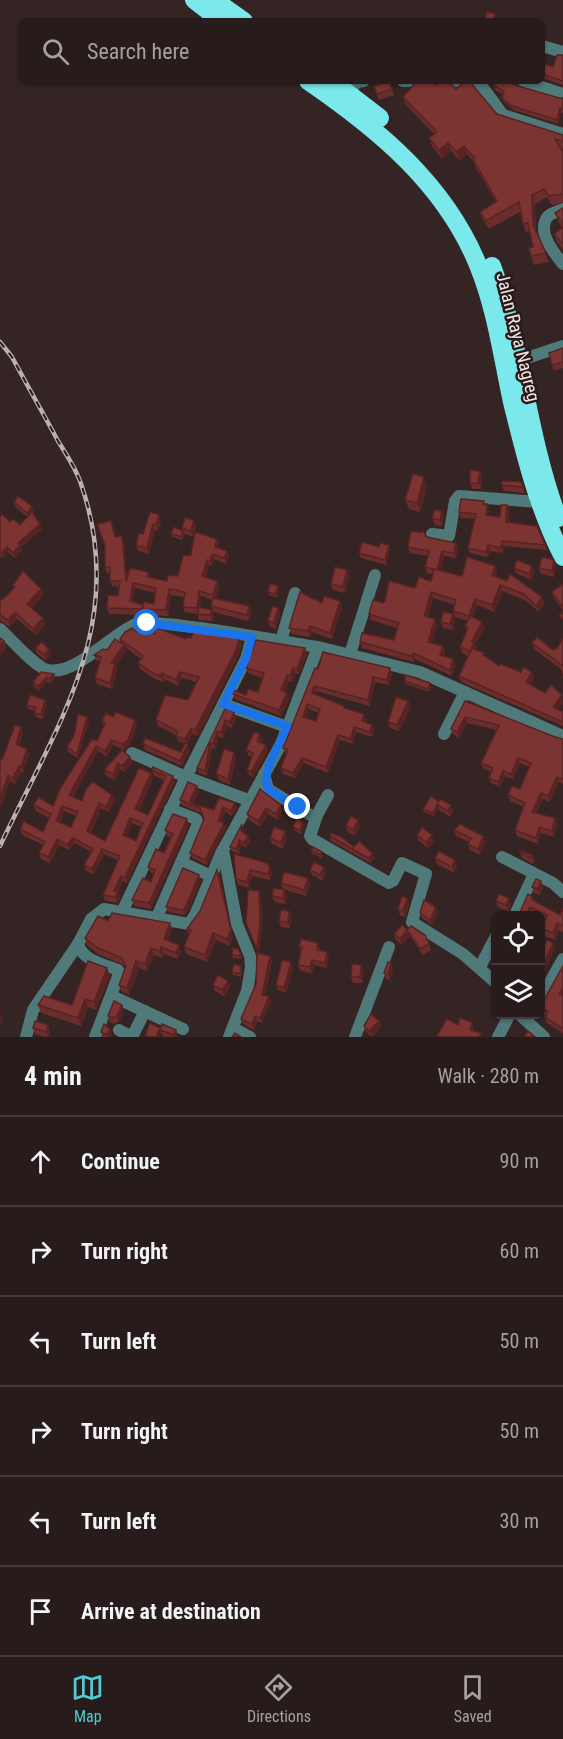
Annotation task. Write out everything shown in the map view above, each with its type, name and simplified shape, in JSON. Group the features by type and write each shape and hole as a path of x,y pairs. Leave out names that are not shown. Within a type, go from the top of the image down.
{"highway":[{"path":"194,0 218,18"},
{"path":"214,0 240,18"},
{"name":"Jalan Raya Nagreg","path":"312,84 363,119 407,158 442,202 468,243 486,286 539,502 563,557"},
{"name":"Jalan Raya Nagreg","path":"356,86 432,168 479,238 497,280 540,457 563,531"}],"street":[{"path":"545,47 563,52"},
{"path":"478,84 503,115 562,132"},
{"path":"532,84 563,94"},
{"path":"563,208 547,217 545,221 550,247 563,264"},
{"path":"518,361 563,346"},
{"path":"432,534 449,536 455,501 459,496 539,502"},
{"path":"350,654 375,575"},
{"path":"281,641 295,593"},
{"path":"0,629 33,660 49,671 64,669 110,643 137,623 318,647 410,669 563,736"},
{"path":"122,912 170,809 246,659 252,637"},
{"path":"26,1037 33,1010 78,944 91,919 102,910 182,924 192,922 223,850 287,726 318,647"},
{"path":"444,734 465,692"},
{"path":"223,704 287,726"},
{"path":"132,753 186,777 248,800"},
{"path":"264,774 268,789 312,816 318,815"},
{"path":"328,795 311,837 339,856 389,883 393,882 402,863 426,874 412,922 480,967 491,979"},
{"path":"156,919 198,821 170,809"},
{"path":"223,850 237,924 250,956 251,967 247,991 231,1033 250,1037"},
{"path":"502,857 563,892"},
{"path":"181,862 211,876"},
{"path":"517,911 534,874"},
{"path":"78,944 80,952 87,958 118,970 119,977 95,1037"},
{"path":"480,967 491,944"},
{"path":"355,1037 389,947"},
{"path":"545,991 563,959"},
{"path":"112,996 183,1029"},
{"path":"118,1030 132,1037 145,1011"},
{"path":"498,1037 507,1019"},
{"path":"528,1019 544,1037"}],"building":[{"path":"487,12 495,14 494,18 485,18"},
{"path":"557,55 563,55 563,81 545,75 545,64 553,67"},
{"path":"390,84 392,89 377,94 374,86"},
{"path":"414,84 451,84 456,89 462,84 472,84 497,114 563,135 563,141 555,139 563,152 563,194 549,196 544,189 532,195 533,225 546,253 531,256 529,248 533,247 528,223 523,224 519,202 486,221 480,212 497,201 473,159 475,158 464,146 457,152 448,143 439,150 429,138 437,132 403,97"},
{"path":"494,84 511,84 563,98 563,109 560,108 557,120 512,106 502,98 504,91 494,86"},
{"path":"563,208 563,224 555,213"},
{"path":"563,227 563,244 554,234"},
{"path":"563,348 563,362 552,365 549,353"},
{"path":"470,470 480,471 478,483 470,483"},
{"path":"413,474 424,477 417,503 405,500"},
{"path":"502,481 521,482 523,487 502,485"},
{"path":"18,496 32,506 27,513 14,502"},
{"path":"461,499 484,501 483,504 487,504 486,515 500,517 501,505 507,505 506,522 537,526 545,545 502,541 501,548 488,545 486,552 468,548 476,514 459,512"},
{"path":"434,510 442,511 440,520 432,519"},
{"path":"32,512 40,524 18,543 20,545 13,553 7,547 1,553 0,517 2,514 10,522 13,519 20,525"},
{"path":"150,512 159,515 156,525 153,524 147,548 136,545 139,533 143,534"},
{"path":"185,518 194,520 191,531 182,528"},
{"path":"111,521 115,537 122,536 126,582 130,568 148,572 147,577 167,581 168,575 178,576 183,556 191,555 195,532 217,539 215,547 227,551 224,558 212,554 210,561 207,560 202,576 217,581 213,595 199,591 197,608 183,607 185,592 169,589 166,610 143,609 144,602 154,604 156,588 133,583 130,601 143,605 142,609 107,608 108,595 118,596 120,581 110,581 110,567 105,567 105,545 97,524"},
{"path":"174,527 183,531 181,537 171,533"},
{"path":"422,530 427,537 456,543 454,553 442,551 437,570 425,567 429,551 408,547 411,531 421,533"},
{"path":"362,542 379,547 380,543 389,545 385,560 359,553"},
{"path":"467,557 495,566 492,575 507,581 510,574 542,597 536,606 524,594 500,585 492,605 475,599 469,616 453,611 456,600 431,592 424,616 435,619 428,642 443,646 440,655 453,659 450,670 413,653 412,656 360,642 362,633 394,640 399,623 369,614 373,600 383,603 385,601 389,581 415,588 419,577 431,581 434,569 462,576"},
{"path":"542,557 554,560 552,571 539,568"},
{"path":"517,560 532,566 529,574 514,568"},
{"path":"335,567 347,570 343,587 331,584"},
{"path":"23,571 41,589 27,604 43,618 33,629 15,612 8,620 0,615 0,599 2,600 15,587 13,585"},
{"path":"270,584 278,586 275,594 268,592"},
{"path":"563,584 563,607 552,592"},
{"path":"300,592 322,603 324,596 340,601 330,633 310,626 308,631 289,628"},
{"path":"213,598 249,606 247,615 211,606"},
{"path":"272,606 278,608 274,623 268,621"},
{"path":"199,607 212,610 210,615 197,614"},
{"path":"443,612 453,614 450,624 441,622"},
{"path":"471,616 482,622 472,641 474,642 470,651 460,647 468,628 465,626"},
{"path":"142,626 154,634 157,628 186,639 191,638 194,630 239,638 236,650 195,730 191,728 185,739 176,736 178,731 156,720 165,695 188,700 199,677 180,672 176,680 162,673 161,676 153,673 138,663 143,656 120,639 125,632 132,628 137,632"},
{"path":"537,637 553,650 563,639 563,666 532,643"},
{"path":"115,639 124,645 111,663 115,664 110,683 95,678 101,657 94,655 103,649 107,650"},
{"path":"256,640 305,648 297,669 293,668 290,676 287,675 281,690 287,693 279,710 233,694 234,690 246,695 248,689 258,692 264,673 246,668"},
{"path":"42,642 49,650 44,654 35,648"},
{"path":"472,648 484,653 483,655 499,666 500,664 521,672 523,667 532,672 526,682 545,693 551,685 562,695 553,707 563,712 563,722 459,676"},
{"path":"323,652 390,668 387,680 373,677 368,700 314,686 312,693 344,706 344,708 364,714 362,721 372,725 370,732 354,727 351,739 338,735 326,767 302,758 293,773 281,768 288,750 283,748 315,668 318,669","holes":["307,704 320,709 316,721 303,717"]},
{"path":"41,672 54,674 38,686 33,682"},
{"path":"405,675 430,683 428,689 405,681"},
{"path":"30,695 45,700 41,714 34,713 36,707 27,705"},
{"path":"396,697 408,701 397,725 388,722"},
{"path":"465,701 563,739 563,777 562,779 557,777 548,796 541,793 532,812 555,818 552,831 539,827 536,838 515,830 525,803 508,795 512,786 520,789 531,763 518,758 511,774 503,771 498,782 489,778 493,768 481,763 499,725 465,717 457,732 451,729"},
{"path":"225,709 234,712 230,722 225,720 221,733 217,731 213,744 210,743 205,771 197,768"},
{"path":"116,712 135,720 128,740 122,744 111,740 105,751 96,746 69,795 82,801 86,789 93,782 112,795 106,807 99,803 87,831 105,841 139,768 151,773 135,809 148,815 166,776 152,770 153,767 173,776 125,877 121,876 114,891 118,892 115,897 103,895 120,856 102,849 92,869 84,865 93,849 73,838 67,845 57,839 48,857 39,853 45,842 20,829 24,821 43,832 51,814 34,805 38,797 53,806 61,787 92,739 97,741 105,723 102,721 106,713 113,717","holes":["62,806 78,812 71,827 56,821","130,818 143,823 136,841 123,835"]},
{"path":"78,714 87,717 77,754 67,747 74,736"},
{"path":"15,725 21,727 16,744 27,749 21,767 19,766 13,778 8,775 0,799 0,759 2,760"},
{"path":"254,732 260,734 257,741 266,745 251,772 247,770 253,753 246,750"},
{"path":"145,738 181,752 185,743 188,744 180,761 143,744"},
{"path":"224,749 234,752 228,779 216,774"},
{"path":"122,750 130,757 122,766 118,763 113,774 104,770"},
{"path":"188,782 197,786 190,801 194,804 214,810 219,798 235,803 231,811 223,807 218,821 224,823 205,860 190,853 204,819 200,808 180,800"},
{"path":"260,789 281,805 276,814 266,808 258,821 247,814"},
{"path":"431,796 439,802 433,813 423,809"},
{"path":"440,799 451,805 448,811 437,805"},
{"path":"173,814 187,819 149,903 132,900 143,878 151,882 155,870 148,867 156,849 164,853 173,834 165,830"},
{"path":"351,816 358,820 353,830 346,826"},
{"path":"296,819 303,821 300,831 293,827"},
{"path":"242,824 241,831 248,836 244,843 239,840 237,849 230,847"},
{"path":"460,824 483,836 478,849 468,844 471,838 454,830"},
{"path":"274,827 285,831 281,843 270,838"},
{"path":"422,827 432,835 426,842 417,835"},
{"path":"331,833 354,847 359,841 373,854 368,858 330,836"},
{"path":"313,847 322,852 320,855 311,850"},
{"path":"439,851 455,860 452,867 435,858"},
{"path":"520,852 532,855 531,858"},
{"path":"234,854 267,863 270,867 268,874 250,870 247,882 236,879"},
{"path":"314,862 324,867 320,875 310,870"},
{"path":"183,868 199,875 186,906 183,910 166,907"},
{"path":"217,870 231,930 227,939 213,933 205,955 184,947 191,930 187,929 200,911"},
{"path":"284,872 308,878 304,890 281,883"},
{"path":"536,879 541,881 537,889 532,887"},
{"path":"274,888 284,890 283,898 272,896"},
{"path":"248,890 259,891 260,919 257,949 246,923"},
{"path":"499,894 509,898 506,905 496,901"},
{"path":"528,894 533,897 532,900 560,915 563,908 563,926 557,923 553,933 545,930 547,915 545,911 530,907 528,911 520,911"},
{"path":"402,896 407,898 403,911 398,909"},
{"path":"424,900 436,907 430,920 420,913"},
{"path":"281,910 289,911 288,922 279,921"},
{"path":"112,913 170,923 164,939 179,945 176,953 161,947 160,951 151,948 145,964 136,961 127,988 119,985 126,966 122,958 96,947 85,938 98,916 108,921"},
{"path":"402,925 407,930 400,939 394,934"},
{"path":"411,926 425,935 429,944 420,949 407,930"},
{"path":"301,939 318,943 317,950 327,952 325,963 312,960 310,967 298,965 302,947 299,947"},
{"path":"547,940 553,943 545,961"},
{"path":"233,948 238,949 241,956 232,955"},
{"path":"257,953 270,956 262,995 269,996 260,1018 255,1016 252,1024 241,1019 256,984"},
{"path":"282,960 291,962 284,988 276,985"},
{"path":"88,961 107,968 94,1002 85,999 78,1018 38,1005 44,996 72,1005"},
{"path":"388,962 391,963 388,974 384,973"},
{"path":"234,964 241,966 240,974 232,972"},
{"path":"352,964 361,965 360,977 351,977"},
{"path":"563,966 563,988 559,994 563,996 563,1029 545,1017 548,1012 545,1010 545,998"},
{"path":"218,975 228,981 222,990 213,985"},
{"path":"114,1001 122,1005 117,1016 112,1018 108,1016"},
{"path":"371,1014 379,1021 369,1031 364,1026"},
{"path":"460,1018 472,1022 470,1030 481,1033 479,1037 436,1037 447,1019 458,1025"},
{"path":"35,1021 48,1025 46,1032 33,1028"},
{"path":"150,1023 160,1028 156,1037 145,1035"},
{"path":"104,1024 110,1029 107,1035 101,1032"},
{"path":"162,1024 176,1030 174,1035 160,1030"},
{"path":"528,1031 535,1037 524,1037"}],"railway":[{"path":"0,342 12,357 78,476 93,532 97,580 92,626 80,670 64,713 0,846"}],"route":[{"path":"147,623 252,637 246,659 223,704 287,726 278,749 264,774 268,789 298,807"}]}
